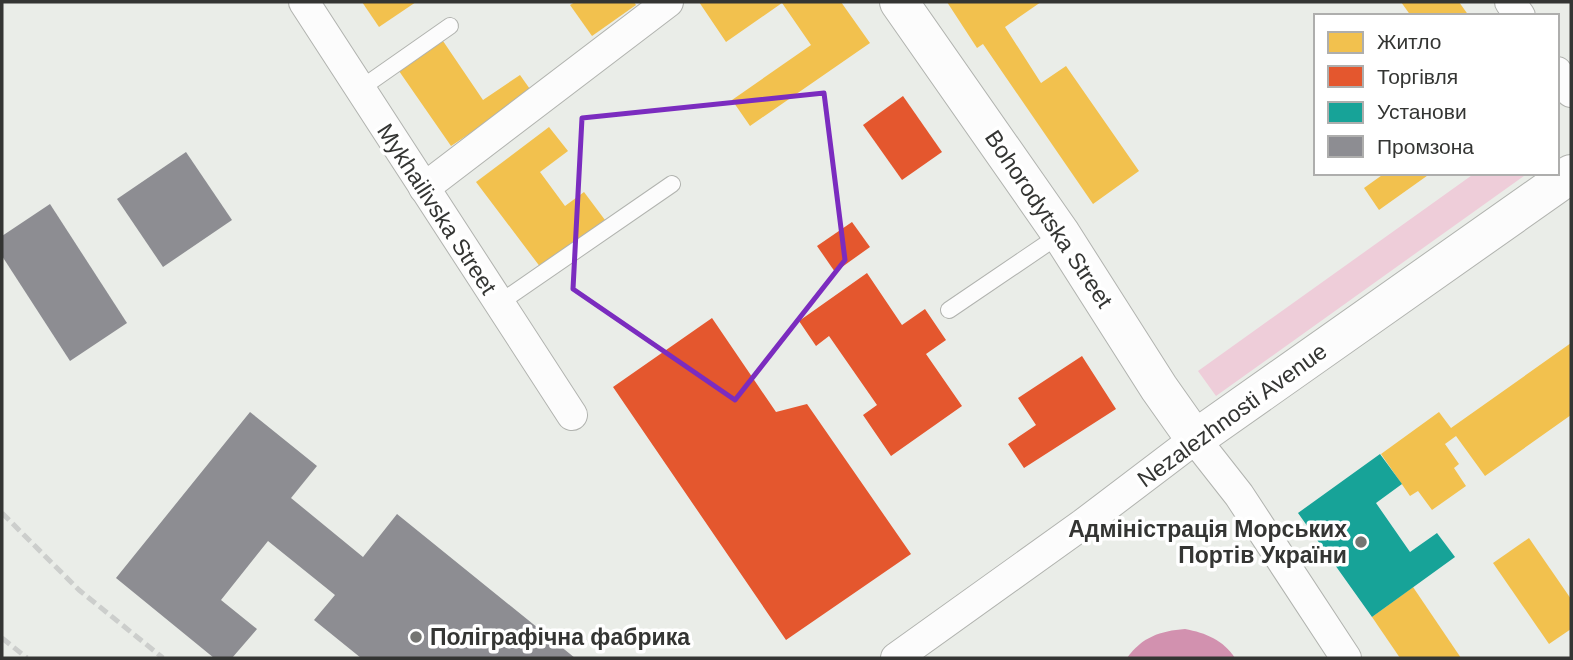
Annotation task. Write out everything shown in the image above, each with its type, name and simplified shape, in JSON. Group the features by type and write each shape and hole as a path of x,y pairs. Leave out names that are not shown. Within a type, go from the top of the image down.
{"street":[{"name":"Mykhailivska Street","path":"303,2 572,415"},
{"path":"424,188 668,2"},
{"name":"Bohorodytska Street","path":"899,2 1061,234 1159,388 1195,439"},
{"path":"1559,75 1571,92"},
{"name":"Nezalezhnosti Avenue","path":"895,658 1083,524 1195,439 1571,174"},
{"path":"1195,439 1239,495 1345,658"}],"lane":[{"path":"360,89 450,26"},
{"path":"498,303 672,184"},
{"path":"949,310 1061,234"}],"highlighted area":[{"path":"824,93 845,260 735,400 573,289 582,118"}],"shaded area":[{"path":"1472,175 1525,175 1216,396 1198,371"},
{"path":"1185,629 1213,638 1225,646 1235,658 1127,658 1152,636"}],"building: Житло":[{"path":"362,2 416,2 379,27"},
{"path":"575,2 634,2 636,5 592,36 570,5"},
{"path":"699,2 841,2 870,43 750,126 732,100 811,45 782,3 726,42"},
{"path":"947,2 1041,2 1005,27 1041,83 1066,66 1139,171 1093,204 983,44 977,48"},
{"path":"1401,2 1459,2 1468,14 1410,14"},
{"path":"443,41 483,100 520,75 532,92 451,146 399,71"},
{"path":"549,127 568,151 540,172 565,206 584,192 605,220 541,268 476,182"},
{"path":"1382,175 1428,175 1379,210 1364,188"},
{"path":"1571,343 1571,415 1485,476 1456,436 1445,444 1459,464 1454,468 1466,486 1432,510 1418,491 1410,496 1381,454 1439,412 1451,428"},
{"path":"1529,538 1571,599 1571,629 1549,644 1493,563"},
{"path":"1413,587 1461,658 1400,658 1372,617"}],"building: Торгівля":[{"path":"903,96 942,152 902,180 863,125"},
{"path":"852,222 870,247 835,272 817,246"},
{"path":"867,273 902,325 925,309 946,340 926,354 962,406 891,456 863,415 877,405 829,336 816,346 799,321"},
{"path":"712,318 776,412 807,404 911,554 786,640 613,387"},
{"path":"1082,356 1116,409 1024,468 1008,444 1036,425 1018,398"}],"building: Установи":[{"name":"Адміністрація Морських Портів України","path":"1380,454 1402,484 1376,503 1410,552 1437,533 1455,557 1372,617 1298,513"}],"building: Промзона":[{"path":"186,152 232,220 163,267 117,199"},
{"path":"50,204 127,323 70,361 2,256 2,236"},
{"path":"250,412 317,466 291,498 363,557 397,514 575,658 361,658 314,620 335,595 268,541 221,600 257,629 232,658 214,658 116,578"}],"railway":[{"path":"2,513 79,590 163,658"},
{"path":"2,638 27,658"}],"place":[{"name":"Адміністрація Морських Портів України","path":"1361,542"},
{"name":"Поліграфічна фабрика","path":"416,637"}]}
